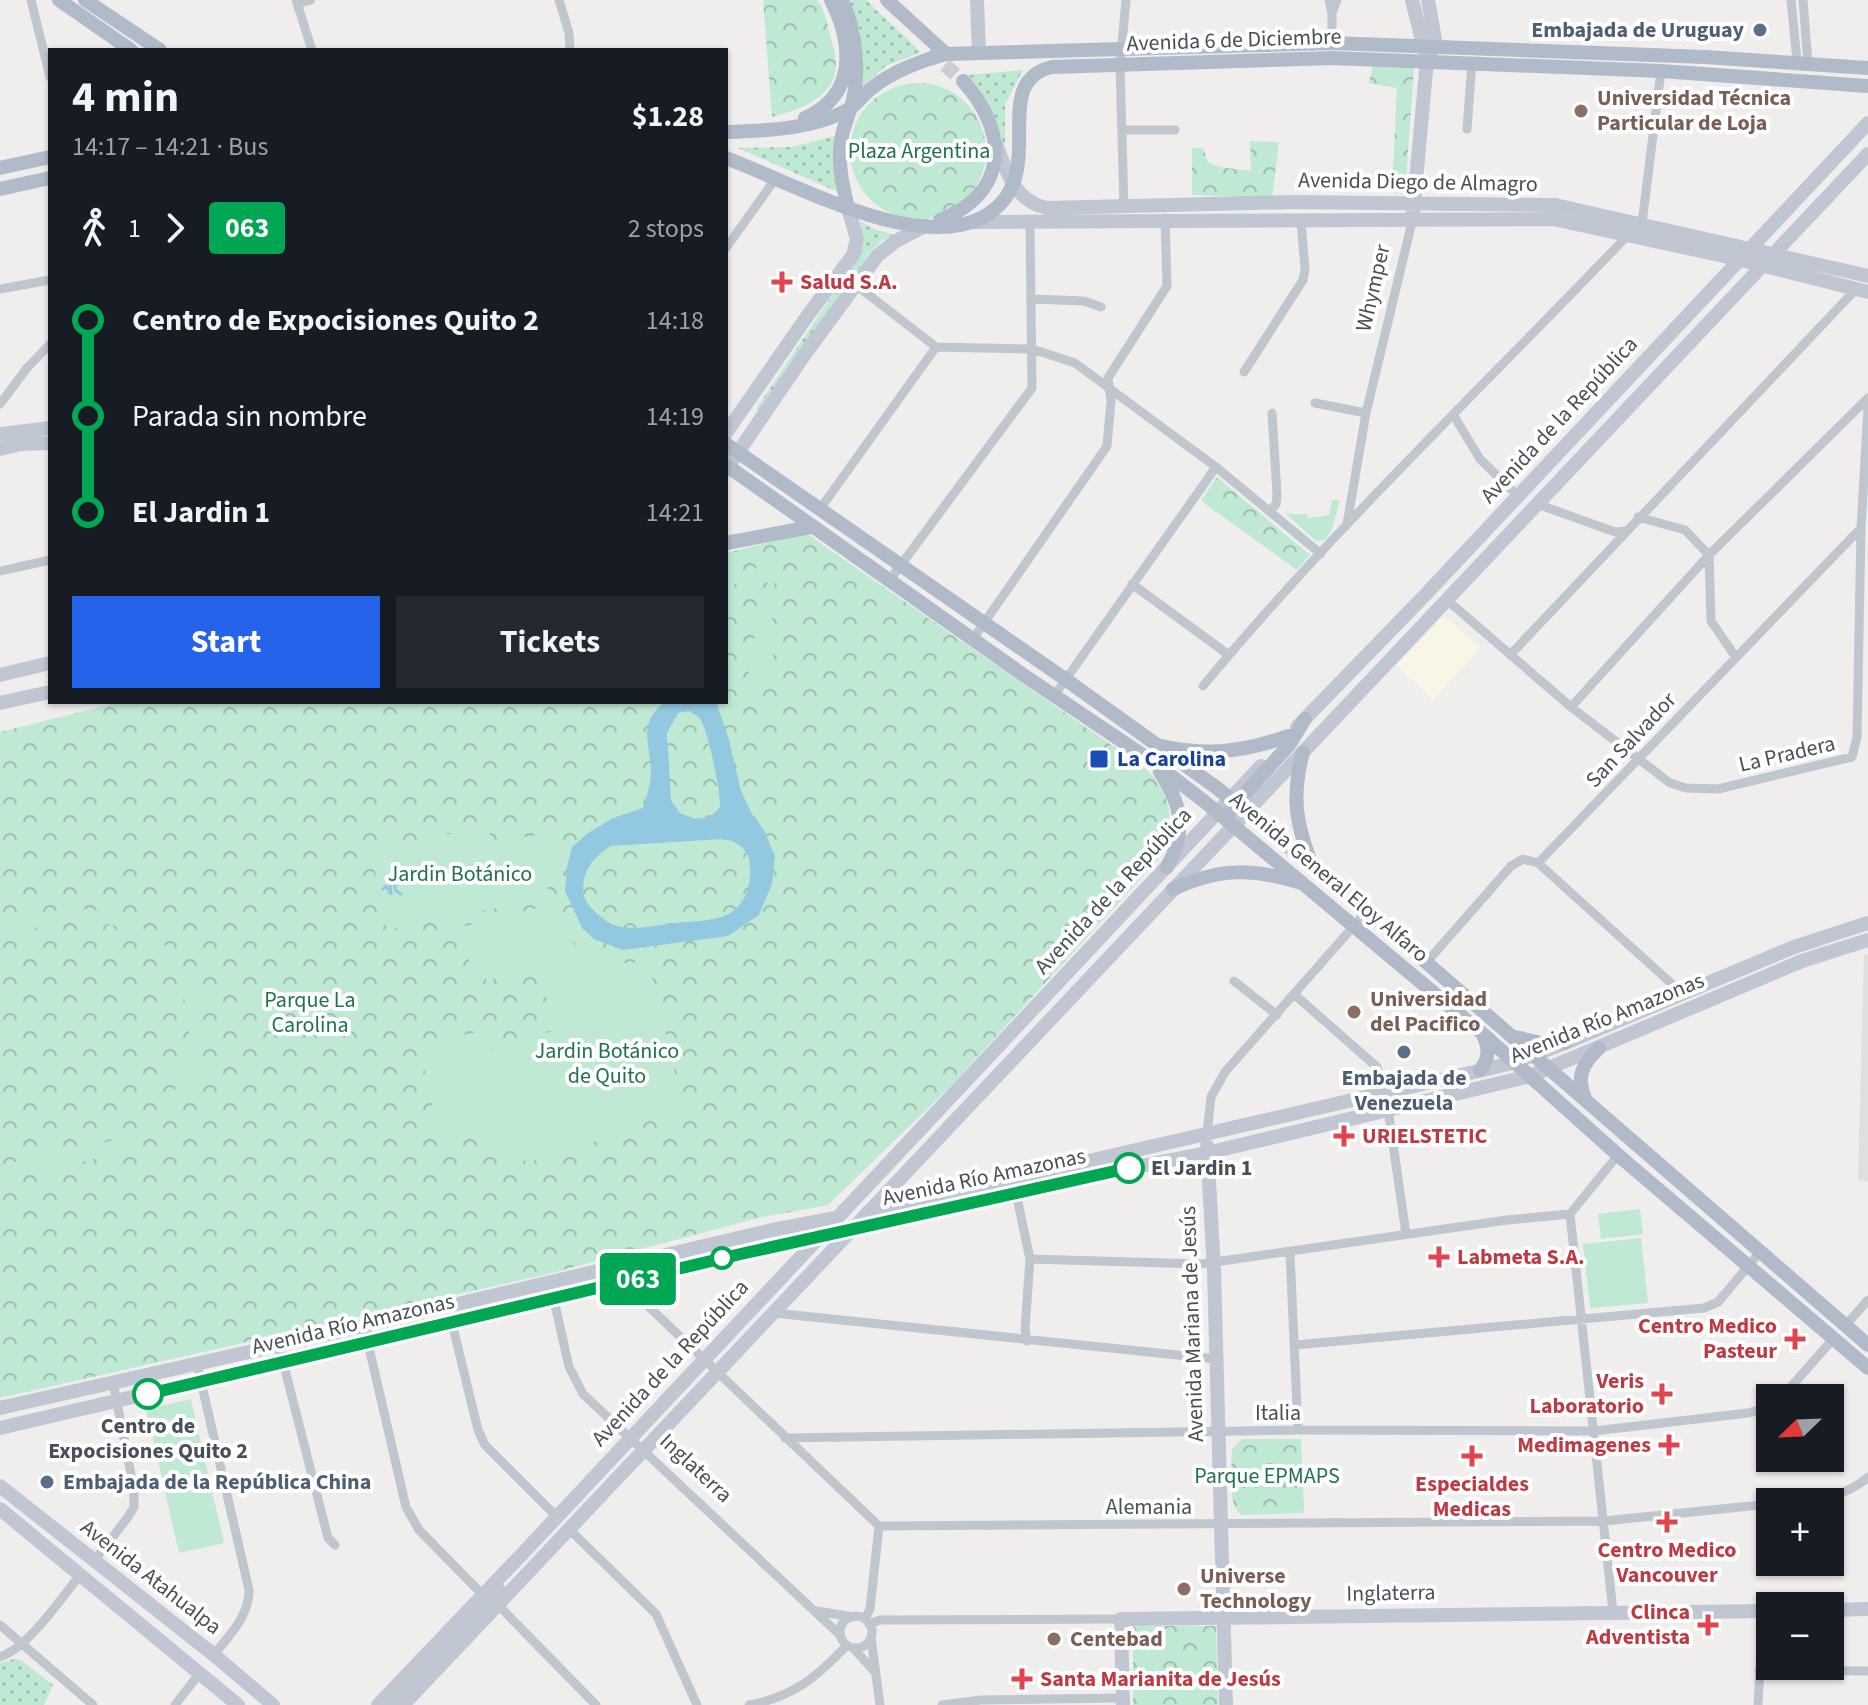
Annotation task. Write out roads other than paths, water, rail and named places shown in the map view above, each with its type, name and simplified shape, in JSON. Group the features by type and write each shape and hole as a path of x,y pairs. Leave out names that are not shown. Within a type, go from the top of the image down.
{"main road":[{"path":"59,0 128,48"},
{"path":"85,0 157,48"},
{"path":"783,129 827,104 838,93 845,79 845,37 831,0"},
{"path":"728,430 853,255 857,239 842,180 840,150 844,123 851,109 855,44 852,26 841,0"},
{"path":"873,0 929,51"},
{"path":"887,0 946,54"},
{"path":"977,0 979,53"},
{"path":"1412,0 1429,44"},
{"path":"1428,0 1429,44"},
{"name":"Avenida 6 de Diciembre","path":"728,132 783,129 851,109 884,80 925,60 946,54 1332,43 1429,44 1803,62 1868,68"},
{"name":"Whymper","path":"1412,222 1429,44"},
{"name":"Avenida 6 de Diciembre","path":"1013,185 1019,165 1020,97 1027,82 1042,70 1052,67 1332,58 1427,60 1661,71 1867,86"},
{"path":"728,159 848,208 891,222 925,226 973,222 1003,202 1013,185 985,112 963,81"},
{"name":"Avenida de la República","path":"1237,805 1289,736 1868,123"},
{"path":"732,448 886,248 925,226 964,210 983,191 994,170 995,144"},
{"name":"Avenida de la República","path":"378,1705 1218,812 1237,805 1303,752 1868,154"},
{"path":"0,168 48,157"},
{"path":"0,189 48,178"},
{"name":"Avenida Diego de Almagro","path":"1013,185 1027,200 1047,208 1125,214 1165,222 1553,219 1868,276"},
{"name":"Avenida Diego de Almagro","path":"973,222 1030,222 1125,214 1164,206 1296,202 1555,205 1642,223 1745,254"},
{"name":"Avenida Diego de Almagro","path":"1767,259 1864,288"},
{"path":"0,434 48,428"},
{"path":"0,449 48,443"},
{"name":"Avenida General Eloy Alfaro","path":"732,448 1065,679 1237,805 1367,911 1868,1345"},
{"name":"Avenida General Eloy Alfaro","path":"728,468 1153,762 1218,812 1483,1034 1618,1155 1868,1368"},
{"path":"728,543 811,527"},
{"path":"0,675 48,663"},
{"path":"0,703 48,692"},
{"path":"1234,825 1229,813 1290,744 1305,719"},
{"path":"1154,744 1212,753 1252,748 1289,736"},
{"path":"1303,752 1297,778 1296,809 1313,868"},
{"path":"1153,762 1176,800 1180,826 1179,843 1167,867"},
{"name":"Avenida de la República","path":"399,1704 499,1595 569,1529 1234,825"},
{"path":"1173,889 1209,876 1237,871 1271,875 1302,884"},
{"name":"Avenida Río Amazonas","path":"0,1408 448,1307 760,1232 868,1212 1513,1063 1794,947 1868,923"},
{"name":"Avenida Río Amazonas","path":"0,1428 745,1253 1207,1153 1530,1076 1802,961 1868,940"},
{"path":"1480,1070 1488,1058 1483,1034"},
{"path":"1508,1035 1537,1043 1565,1043"},
{"path":"1586,1101 1580,1084 1580,1072 1586,1060 1599,1048"},
{"name":"Avenida Mariana de Jesús","path":"1207,1133 1226,1705"},
{"path":"907,1171 905,1180 910,1190 917,1196 929,1198"},
{"path":"745,1253 771,1255 778,1265 779,1278"},
{"name":"Avenida Atahualpa","path":"0,1486 273,1705"},
{"name":"Avenida Atahualpa","path":"0,1510 132,1615 238,1705"},
{"path":"37,1539 63,1550 174,1638 251,1705"},
{"name":"Avenida de la República","path":"399,1704 433,1674 499,1595 525,1551"},
{"path":"1844,1610 1868,1609"},
{"path":"158,1611 174,1638"},
{"name":"Inglaterra","path":"1121,1619 1756,1611"},
{"path":"132,1615 174,1638"},
{"path":"1121,1619 1122,1701"},
{"name":"Avenida Atahualpa","path":"174,1638 261,1705"},
{"path":"423,1658 419,1670 425,1675 433,1674"},
{"path":"402,1680 410,1678 416,1683 417,1690"}],"street":[{"path":"31,0 48,69"},
{"path":"311,0 296,2 311,48"},
{"path":"559,0 569,33 570,48"},
{"path":"1125,214 1120,65 1126,0"},
{"path":"1329,0 1332,43"},
{"path":"1332,13 1337,0"},
{"path":"1791,0 1803,62"},
{"path":"1803,0 1803,62"},
{"path":"1467,129 1472,62"},
{"path":"1642,223 1661,71"},
{"path":"1123,130 1175,130"},
{"path":"728,245 776,178"},
{"path":"973,639 1107,446 1111,401 1108,378 1167,286 1164,206"},
{"path":"1244,372 1304,278 1301,221"},
{"path":"889,581 1032,388 1030,222"},
{"name":"Whymper","path":"1347,524 1366,413 1412,222"},
{"path":"1203,686 1347,524 1628,235"},
{"path":"0,289 48,280"},
{"path":"856,285 936,347 1032,349 1075,363 1216,467 1321,554"},
{"path":"1510,655 1638,517 1864,288"},
{"path":"1031,299 1084,301 1101,307"},
{"path":"0,404 48,346"},
{"path":"820,509 936,347"},
{"path":"1571,707 1709,555 1868,398"},
{"path":"1315,403 1366,413"},
{"name":"La Pradera","path":"1447,600 1571,707 1670,783 1702,790 1718,789 1852,757 1857,737 1861,528 1868,408"},
{"path":"1270,512 1276,504 1277,494 1272,413"},
{"path":"1454,416 1480,459 1518,496"},
{"path":"1054,696 1216,467"},
{"path":"1537,504 1615,532 1625,531"},
{"path":"1638,517 1685,530 1709,555 1711,621 1735,656"},
{"name":"San Salvador","path":"1426,963 1511,866 1523,859 1538,863 1861,528"},
{"path":"0,571 48,560"},
{"path":"1132,584 1229,655"},
{"path":"1538,863 1682,993"},
{"path":"1207,1133 1209,1109 1217,1084 1367,911"},
{"path":"1234,981 1277,1015"},
{"path":"1295,995 1374,1061 1385,1091 1406,1234"},
{"path":"1030,1259 1213,1262 1570,1214 1618,1155"},
{"path":"1016,1193 1030,1259 1025,1329 1027,1341"},
{"path":"1570,1214 1613,1612"},
{"path":"1295,1345 1712,1306 1761,1251"},
{"path":"1290,1253 1298,1430"},
{"path":"624,1283 879,1526 867,1622 880,1705"},
{"name":"Inglaterra","path":"554,1300 569,1367 583,1394 840,1635"},
{"path":"1845,1326 1868,1300"},
{"path":"448,1307 478,1430 485,1445 557,1517"},
{"path":"772,1313 1216,1359"},
{"path":"364,1326 406,1507 419,1530 483,1595"},
{"path":"1793,1384 1834,1338"},
{"path":"279,1346 328,1538 335,1545"},
{"path":"197,1364 249,1590 249,1600 242,1618 214,1655"},
{"path":"94,1561 134,1507 134,1490 113,1382"},
{"name":"Italia","path":"785,1438 1298,1430 1594,1431 1756,1412"},
{"path":"1844,1492 1868,1477"},
{"name":"Alemania","path":"879,1526 1604,1521 1756,1505"},
{"path":"569,1529 656,1614 697,1705"},
{"path":"0,1657 10,1654 22,1644 81,1574"},
{"path":"499,1595 596,1705"},
{"path":"815,1611 867,1622"},
{"path":"853,1617 843,1623 840,1635 876,1673"},
{"name":"Inglaterra","path":"867,1622 1121,1619"},
{"path":"0,1625 93,1705"},
{"path":"749,1705 770,1701 806,1684 850,1647 865,1646 871,1636"},
{"path":"1844,1671 1868,1671"},
{"path":"175,1705 199,1674"},
{"path":"1758,1705 1759,1680"},
{"path":"942,1705 981,1700 1122,1701"}],"water":[{"path":"663,704 717,704 741,791 775,856 772,884 759,915 728,936 623,950 594,939 582,928 565,891 567,867 572,847 587,834 613,818 643,808 651,776 647,734 651,718","holes":["689,711 699,718 707,735 720,807 711,817 695,819 680,813 671,800 667,733 678,713","722,839 735,843 749,859 749,884 743,900 724,916 627,928 605,920 592,909 584,896 586,873 593,861 611,846"]}],"waterway":[{"path":"383,889 386,886 391,894 390,883 393,881 396,891 401,894"}],"tunnel":[{"path":"929,51 963,81"}],"place":[{"name":"Embajada de Uruguay","path":"1760,30"},
{"name":"Universidad Técnica Particular de Loja","path":"1581,111"},
{"name":"Salud S.A.","path":"782,282"},
{"name":"La Carolina","path":"1099,759"},
{"name":"Universidad del Pacifico","path":"1354,1012"},
{"name":"Embajada de Venezuela","path":"1404,1052"},
{"name":"URIELSTETIC","path":"1344,1136"},
{"name":"El Jardin 1","path":"1129,1168"},
{"name":"Labmeta S.A.","path":"1439,1257"},
{"name":"Centro Medico Pasteur","path":"1795,1339"},
{"name":"Centro de Expocisiones Quito 2","path":"148,1394"},
{"name":"Veris Laboratorio","path":"1662,1394"},
{"name":"Medimagenes","path":"1669,1445"},
{"name":"Especialdes Medicas","path":"1472,1456"},
{"name":"Embajada de la República China","path":"47,1482"},
{"name":"Centro Medico Vancouver","path":"1667,1522"},
{"name":"Universe Technology","path":"1184,1589"},
{"name":"Clinca Adventista","path":"1708,1625"},
{"name":"Centebad","path":"1054,1639"},
{"name":"Santa Marianita de Jesús","path":"1022,1679"}],"park label":[{"name":"Plaza Argentina","path":"919,151"},
{"name":"Jardin Botánico","path":"460,874"},
{"name":"Parque La Carolina","path":"310,1012"},
{"name":"Jardin Botánico de Quito","path":"607,1064"},
{"name":"Parque EPMAPS","path":"1267,1476"}]}
